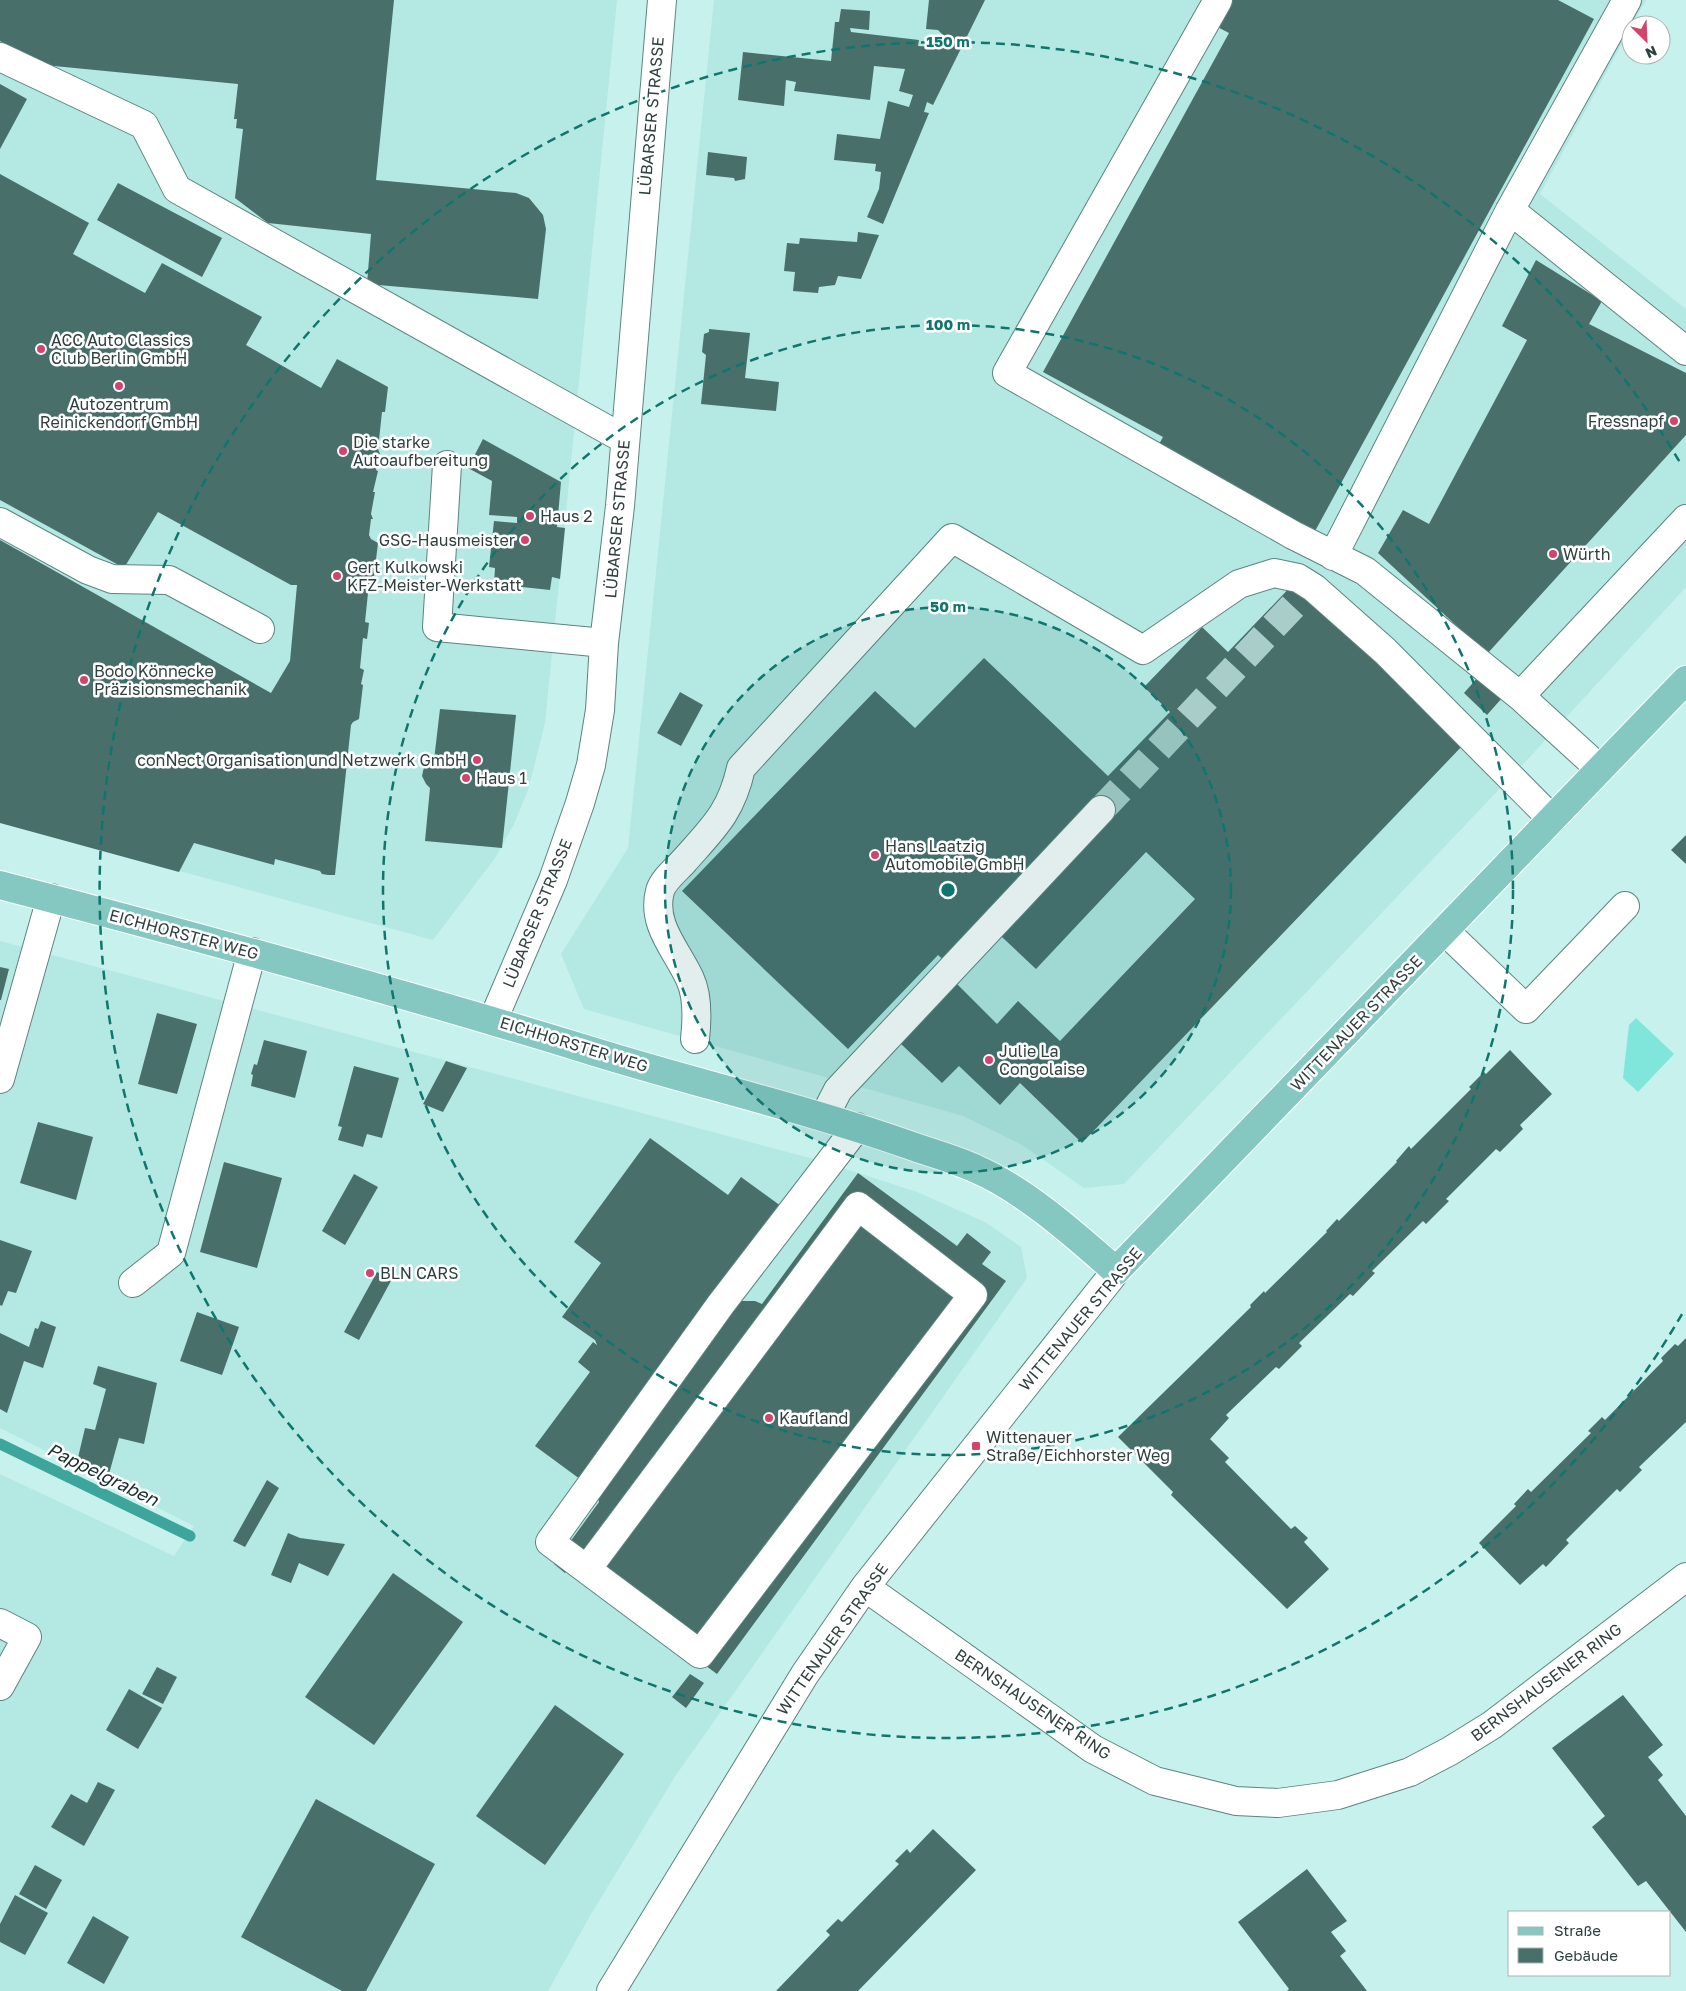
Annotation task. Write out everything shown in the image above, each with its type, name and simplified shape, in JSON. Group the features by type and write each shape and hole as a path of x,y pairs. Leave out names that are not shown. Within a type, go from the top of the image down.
{"main road":[{"name":"WITTENAUER STRASSE","path":"1116,1271 1686,680"},
{"name":"EICHHORSTER WEG","path":"0,884 493,1020 739,1094 824,1116 857,1127 978,1169 1013,1190 1067,1229 1116,1271"}],"street":[{"name":"LÜBARSER STRASSE","path":"493,1020 553,880 591,765 600,710 604,643 620,506 624,439 662,0"},
{"path":"1218,0 1007,373 1292,535 1365,571 1520,696 1600,769"},
{"path":"1334,556 1510,210 1627,0"},
{"path":"0,57 144,125 177,189 624,439"},
{"path":"1510,210 1686,351"},
{"path":"447,465 437,627 604,643"},
{"path":"1520,696 1686,519"},
{"path":"0,522 88,570 112,579 169,580 260,629"},
{"path":"695,1039 697,1020 691,980 671,948 658,916 660,889 720,822 736,794 741,768 952,538 1143,650 1239,584 1274,573 1305,584 1385,651 1552,818"},
{"path":"824,1116 838,1090 1100,810"},
{"path":"0,1079 51,898"},
{"path":"1445,930 1526,1009 1625,906"},
{"path":"133,1283 171,1253 252,952"},
{"path":"587,1569 858,1206 973,1295 700,1654 550,1542 721,1304 857,1127"},
{"name":"WITTENAUER STRASSE","path":"611,1991 805,1674 865,1587 1116,1271"},
{"name":"BERNSHAUSENER RING","path":"865,1587 1102,1754 1155,1781 1236,1802 1278,1803 1338,1796 1410,1772 1450,1751 1492,1726 1686,1577"},
{"path":"0,1622 27,1638 0,1686"}],"shaded area":[{"path":"0,0 617,0 545,723 528,790 514,824 495,858 433,940 0,822"},
{"path":"714,0 1646,0 1638,15 1621,15 1621,46 1540,194 1686,309 1686,587 1526,761 1124,1184 1084,1188 1022,1145 963,1116 584,1009 561,954 628,848"},
{"path":"0,941 821,1161 917,1192 985,1222 1021,1247 1027,1278 676,1775 591,1914 548,1991 0,1991 0,1474 174,1556 194,1526 0,1428"},
{"path":"1636,1018 1674,1054 1638,1092 1623,1078 1629,1025"}],"building":[{"path":"0,0 394,0 376,180 516,193 529,198 543,215 546,229 538,299 367,284 371,234 268,223 235,198 243,129 236,128 237,119 234,119 238,84 44,65 0,41"},
{"path":"929,0 985,0 933,105 927,102 924,112 929,113 883,224 867,217 879,189 881,172 875,171 876,164 834,160 837,134 880,139 888,101 909,107 913,95 899,91 905,69 874,66 870,100 794,91 796,82 786,80 784,106 738,100 743,52 831,61 835,22 839,22 841,9 870,11 869,30 850,28 851,32 919,40 918,46 932,47 941,45 945,37 938,30 926,29"},
{"path":"1215,0 1558,0 1594,19 1314,533 1158,446 1163,437 1043,372 1229,33 1204,20"},
{"path":"0,84 27,99 0,149"},
{"path":"708,152 747,157 745,179 735,181 734,178 706,175"},
{"path":"0,174 89,223 73,254 145,293 162,263 262,317 246,345 321,388 337,359 388,387 385,412 382,412 378,449 380,454 378,454 376,470 378,471 373,492 375,492 371,514 373,519 371,519 369,535 371,539 378,543 374,576 372,576 372,593 368,593 365,622 369,623 367,639 363,638 360,668 364,670 361,684 363,685 359,719 351,725 335,875 322,874 320,871 275,859 274,865 194,843 179,872 0,823 0,540 271,693 290,661 297,585 291,585 158,512 124,568 0,500"},
{"path":"118,183 222,238 202,277 97,220"},
{"path":"858,232 879,235 861,279 838,276 835,285 819,287 818,293 793,291 795,272 784,271 787,243 799,244 800,238 857,242"},
{"path":"1536,260 1602,301 1589,324 1686,373 1686,435 1487,654 1378,553 1403,510 1429,524 1527,340 1502,326"},
{"path":"709,329 750,333 745,378 779,382 776,411 701,404 706,355 702,352 704,334 709,332"},
{"name":"Haus 2","path":"483,439 561,482 557,527 565,528 560,579 552,577 550,590 494,584 495,568 489,567 494,521 517,523 517,517 489,515 492,481 468,468"},
{"path":"1296,581 1465,743 1082,1143 1020,1083 1000,1105 959,1066 942,1083 900,1043 957,984 997,1024 1018,1001 1060,1041 1195,899 1146,852 1036,969 986,922 948,964 938,955 848,1049 682,891 875,691 915,728 984,658 1108,776 1170,712 1144,687 1202,627 1228,652"},
{"path":"1479,676 1502,698 1487,715 1464,693"},
{"path":"680,692 703,705 681,746 657,733"},
{"name":"Haus 1","path":"440,709 516,715 502,848 425,841 430,788 422,776 424,767 434,760"},
{"path":"1686,835 1686,864 1671,850"},
{"path":"0,967 9,969 1,1000 0,1000"},
{"path":"157,1013 197,1024 177,1094 138,1084"},
{"path":"264,1040 307,1051 295,1098 251,1086 253,1075 251,1074 254,1064 257,1065"},
{"path":"1510,1050 1552,1094 1520,1125 1523,1129 1500,1152 1496,1149 1446,1199 1449,1201 1426,1224 1423,1221 1372,1271 1375,1273 1353,1296 1350,1294 1299,1343 1302,1346 1279,1369 1276,1367 1226,1415 1229,1418 1210,1439 1229,1458 1225,1462 1291,1529 1295,1526 1308,1538 1304,1542 1329,1569 1287,1609 1171,1495 1173,1492 1118,1437 1251,1307 1250,1305 1264,1291 1265,1293 1327,1232 1337,1219 1339,1221 1397,1162 1409,1146 1411,1149 1471,1089 1469,1087 1484,1072 1486,1074"},
{"path":"446,1061 467,1068 443,1112 423,1104"},
{"path":"354,1066 399,1078 382,1138 367,1134 363,1147 338,1140 342,1127 338,1126"},
{"path":"38,1122 93,1137 76,1200 20,1183"},
{"name":"Kaufland","path":"650,1138 728,1195 741,1177 785,1209 738,1301 755,1301 762,1304 858,1173 957,1246 967,1233 991,1252 982,1264 1006,1281 717,1674 570,1566 565,1573 554,1564 599,1502 597,1494 584,1482 535,1446 590,1372 578,1362 593,1342 597,1345 595,1340 562,1317 601,1263 574,1242"},
{"path":"224,1162 282,1178 257,1268 200,1252"},
{"path":"354,1174 378,1187 345,1245 322,1231"},
{"path":"0,1240 32,1251 16,1293 8,1291 2,1306 0,1305"},
{"path":"377,1272 392,1279 359,1340 344,1332"},
{"path":"197,1312 239,1327 222,1375 180,1361"},
{"path":"41,1321 56,1327 43,1368 24,1361 7,1413 0,1409 0,1333 29,1347 35,1328 38,1329"},
{"path":"1686,1338 1686,1422 1639,1467 1642,1470 1620,1492 1617,1489 1566,1540 1569,1543 1546,1567 1543,1564 1520,1585 1479,1543 1516,1506 1514,1504 1528,1489 1531,1492 1591,1433 1588,1431 1602,1417 1605,1420 1663,1361 1661,1358 1675,1344 1678,1346"},
{"path":"98,1366 157,1383 144,1444 119,1438 109,1474 76,1466 85,1428 95,1430 106,1389 93,1384"},
{"path":"267,1480 279,1488 245,1547 233,1541"},
{"path":"288,1533 300,1538 345,1544 328,1576 299,1563 291,1583 271,1575"},
{"path":"393,1573 463,1622 374,1745 305,1697"},
{"path":"157,1667 177,1677 163,1704 142,1694"},
{"path":"690,1674 704,1683 686,1708 672,1697"},
{"path":"129,1689 162,1708 138,1749 106,1730"},
{"path":"1623,1695 1663,1745 1648,1757 1663,1775 1658,1780 1686,1816 1686,1932 1646,1881 1638,1886 1592,1827 1605,1816 1552,1748"},
{"path":"555,1705 624,1754 545,1865 476,1816"},
{"path":"98,1782 115,1790 84,1846 51,1827 71,1794 87,1803"},
{"path":"316,1799 435,1864 366,1991 342,1991 241,1937"},
{"path":"933,1829 976,1870 858,1991 776,1991 830,1935 826,1931 838,1919 842,1922 899,1864 895,1861 907,1849 910,1853"},
{"path":"35,1865 62,1880 46,1909 19,1894"},
{"path":"1307,1869 1347,1921 1331,1932 1346,1951 1340,1956 1367,1991 1287,1991 1289,1989 1238,1922"},
{"path":"15,1895 48,1913 25,1955 0,1942 0,1924"},
{"path":"93,1916 129,1937 104,1984 67,1963"}],"waterway":[{"name":"Pappelgraben","path":"0,1444 190,1536"}],"tunnel":[{"path":"1101,810 1307,591"}],"place":[{"name":"ACC Auto Classics Club Berlin GmbH","path":"41,349"},
{"name":"Autozentrum Reinickendorf GmbH","path":"119,386"},
{"name":"Fressnapf","path":"1674,421"},
{"name":"Die starke Autoaufbereitung","path":"343,451"},
{"name":"Haus 2","path":"530,516"},
{"name":"GSG-Hausmeister","path":"525,540"},
{"name":"Würth","path":"1553,554"},
{"name":"Gert Kulkowski KFZ-Meister-Werkstatt","path":"337,576"},
{"name":"Bodo Könnecke Präzisionsmechanik","path":"84,680"},
{"name":"conNect Organisation und Netzwerk GmbH","path":"477,760"},
{"name":"Haus 1","path":"466,778"},
{"name":"Hans Laatzig Automobile GmbH","path":"875,855"},
{"name":"Julie La Congolaise","path":"989,1060"},
{"name":"BLN CARS","path":"370,1273"},
{"name":"Kaufland","path":"769,1418"},
{"name":"Wittenauer Straße/Eichhorster Weg","path":"976,1446"}]}
